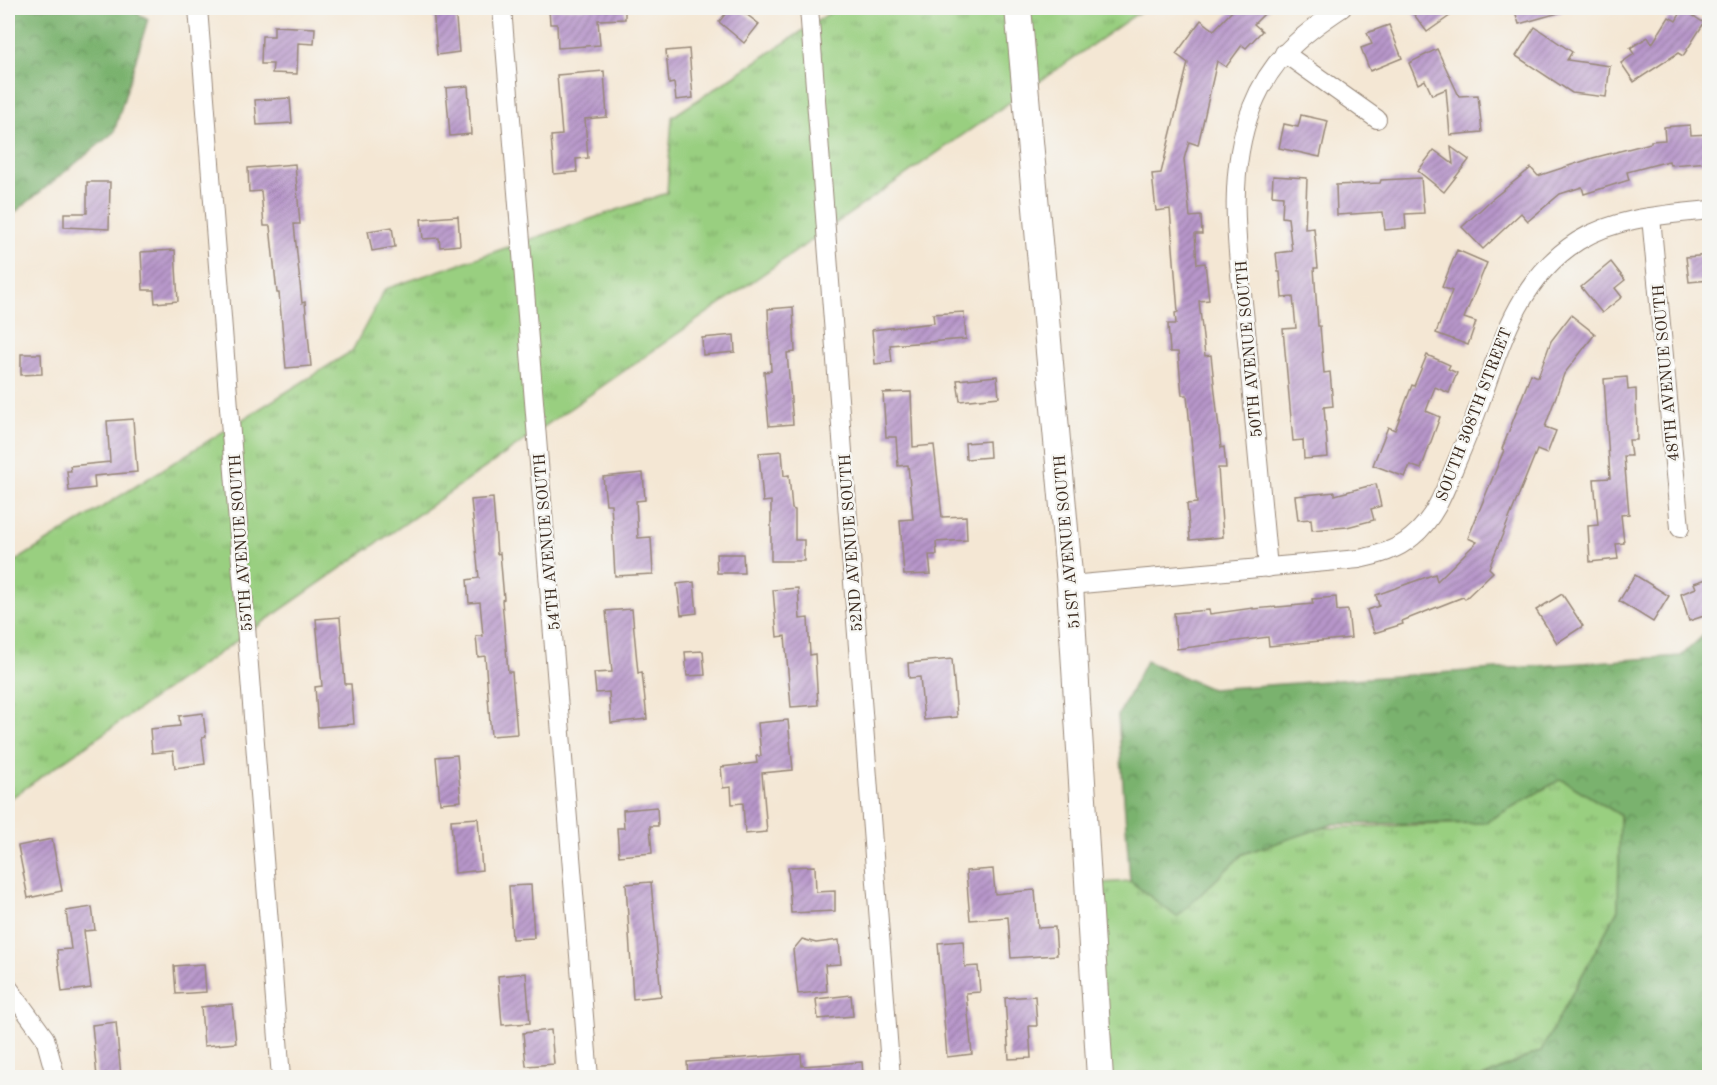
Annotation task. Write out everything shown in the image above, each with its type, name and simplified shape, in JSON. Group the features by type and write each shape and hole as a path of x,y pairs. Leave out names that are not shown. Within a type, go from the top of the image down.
{"main road":[{"name":"51ST AVENUE SOUTH","path":"1018,8 1070,585 1100,1077"}],"street":[{"name":"55TH AVENUE SOUTH","path":"198,8 281,1077"},
{"name":"54TH AVENUE SOUTH","path":"502,8 589,1077"},
{"name":"52ND AVENUE SOUTH","path":"809,8 891,1077"},
{"name":"50TH AVENUE SOUTH","path":"1268,568 1235,213 1236,174 1244,131 1252,105 1263,83 1284,53 1311,28 1342,8"},
{"path":"1284,53 1377,119"},
{"name":"SOUTH 308TH STREET","path":"1070,585 1370,557 1399,546 1424,526 1442,498 1470,431 1511,318 1531,285 1548,265 1564,250 1580,240 1613,225 1651,217 1710,210"},
{"name":"48TH AVENUE SOUTH","path":"1651,217 1680,528"},
{"path":"8,987 45,1038 56,1077"}],"green space":[{"path":"8,8 127,8 148,19 114,132 8,218"},
{"path":"837,8 1145,8 8,800 8,566 352,351 385,289 667,193 672,117"},
{"path":"1709,630 1709,1077 1483,1077 1541,1051 1618,909 1620,815 1561,779 1484,823 1334,824 1243,854 1177,917 1130,881 1118,716 1146,661 1211,689 1681,656"},
{"path":"1561,779 1620,815 1618,909 1541,1051 1483,1077 1100,1077 1088,884 1130,881 1177,916 1242,854 1321,828 1484,823"}],"building":[{"path":"433,8 455,8 459,52 437,55"},
{"path":"625,8 625,19 598,20 600,45 558,48 557,24 550,24 549,9"},
{"path":"730,8 738,8 759,24 744,43 719,22"},
{"path":"1235,8 1270,8 1254,24 1262,31 1246,48 1242,45 1226,67 1217,61 1198,145 1189,142 1184,159 1190,217 1201,216 1202,234 1195,234 1197,264 1205,263 1209,300 1199,301 1205,356 1211,355 1221,448 1224,447 1226,468 1218,468 1223,537 1190,540 1187,504 1197,503 1187,395 1182,395 1178,352 1170,352 1168,324 1176,324 1175,313 1178,312 1170,209 1156,211 1152,174 1161,173 1188,63 1176,54 1201,20 1214,30"},
{"path":"1409,8 1461,8 1427,32"},
{"path":"1514,8 1562,8 1562,12 1519,24"},
{"path":"1683,9 1704,23 1683,56 1678,53 1634,82 1621,63 1634,54 1630,48 1648,37 1652,44 1669,17 1676,21"},
{"path":"1389,25 1402,58 1370,71 1361,48 1372,44 1367,33"},
{"path":"274,26 315,28 314,44 298,43 297,74 272,73 273,64 261,64 262,36 274,36"},
{"path":"1535,27 1572,52 1567,60 1610,66 1606,97 1572,93 1516,56"},
{"path":"689,49 693,98 676,100 674,83 669,84 666,51"},
{"path":"1437,49 1459,96 1478,95 1482,132 1450,135 1446,89 1432,95 1425,80 1418,84 1409,63"},
{"path":"604,71 607,117 585,119 588,158 576,159 577,172 554,174 551,136 562,135 557,75"},
{"path":"468,86 471,134 450,136 446,88"},
{"path":"290,98 292,123 257,125 255,100"},
{"path":"1301,115 1328,121 1320,157 1279,148 1284,124 1298,127"},
{"path":"1690,125 1691,135 1710,134 1710,162 1670,165 1669,161 1627,172 1629,180 1584,194 1582,187 1560,194 1528,221 1521,213 1483,249 1462,227 1531,168 1538,176 1593,158 1651,143 1651,141 1665,140 1664,127"},
{"path":"1451,147 1469,160 1444,192 1418,171 1434,150 1453,164"},
{"path":"295,164 300,224 294,224 311,366 286,368 270,226 264,226 261,191 249,192 248,168"},
{"path":"1273,176 1307,178 1305,229 1314,228 1318,268 1314,268 1318,326 1320,326 1324,373 1330,372 1333,406 1324,407 1328,457 1304,459 1303,440 1293,441 1283,329 1296,328 1293,297 1282,298 1276,253 1292,251 1288,218 1282,217 1283,196 1272,195"},
{"path":"1421,178 1424,213 1405,214 1406,228 1385,230 1383,212 1337,215 1336,185"},
{"path":"87,182 110,182 109,229 64,227 64,213 87,213"},
{"path":"458,216 460,245 440,247 439,238 423,239 421,219"},
{"path":"392,227 395,247 372,251 368,231"},
{"path":"175,250 178,301 155,303 154,290 143,290 141,252"},
{"path":"1457,250 1487,263 1464,318 1476,322 1468,345 1436,333 1452,291 1442,287"},
{"path":"1710,255 1710,280 1689,282 1686,257"},
{"path":"1611,262 1625,280 1615,288 1622,297 1602,313 1581,287"},
{"path":"793,307 795,352 787,353 793,424 769,426 764,372 771,371 768,309"},
{"path":"964,312 966,339 890,345 892,362 875,364 872,330 934,323 933,314"},
{"path":"1571,315 1595,334 1564,374 1545,427 1556,431 1547,454 1537,450 1489,568 1493,572 1465,599 1463,597 1402,621 1403,624 1374,633 1367,610 1379,606 1376,595 1435,574 1437,581 1477,542 1468,538 1504,450 1502,449 1531,374 1538,377 1551,341"},
{"path":"734,335 735,352 703,355 702,338"},
{"path":"21,354 41,354 42,374 21,375"},
{"path":"1427,355 1450,365 1448,369 1457,373 1449,393 1435,387 1426,411 1440,417 1421,469 1410,465 1405,477 1373,465 1388,427 1395,430 1412,385 1414,386"},
{"path":"997,376 999,397 960,401 957,380"},
{"path":"1627,377 1628,390 1636,389 1637,440 1629,440 1631,456 1624,456 1629,514 1621,515 1624,543 1616,544 1618,559 1590,562 1588,526 1598,525 1594,479 1610,478 1604,379"},
{"path":"911,392 913,447 934,445 942,517 966,516 967,540 936,542 937,555 929,555 931,574 904,575 900,520 913,519 908,465 898,466 896,437 886,437 883,393"},
{"path":"133,419 137,472 94,476 95,488 69,491 67,471 71,471 70,466 110,462 107,421"},
{"path":"989,441 990,457 966,459 965,443"},
{"path":"782,451 784,476 789,475 792,509 795,510 795,540 804,540 804,561 771,561 771,501 763,502 759,453"},
{"path":"643,473 645,500 636,501 638,538 651,537 653,574 615,576 611,504 606,504 603,477"},
{"path":"1376,484 1381,506 1371,509 1374,520 1347,527 1312,530 1311,519 1298,520 1295,496 1335,492 1335,495"},
{"path":"493,498 497,554 500,553 504,599 502,600 508,672 512,672 517,734 491,736 485,656 478,657 476,636 483,636 480,602 469,603 467,580 479,578 471,500"},
{"path":"716,554 743,554 744,573 717,573"},
{"path":"1635,575 1669,596 1653,622 1619,601"},
{"path":"1710,578 1710,622 1707,623 1704,616 1689,621 1681,594 1696,588 1694,583"},
{"path":"694,582 697,613 681,615 677,584"},
{"path":"798,588 800,619 808,618 810,655 815,654 818,705 791,707 785,636 777,637 773,590"},
{"path":"1562,594 1583,626 1557,643 1536,610"},
{"path":"1336,597 1337,611 1348,610 1351,638 1269,646 1268,637 1177,649 1174,613 1209,610 1210,614 1253,608 1313,604 1312,599"},
{"path":"632,609 638,673 642,672 647,719 611,723 609,692 596,693 594,673 612,672 606,611"},
{"path":"340,617 345,684 351,684 354,724 318,727 315,687 322,686 316,619"},
{"path":"703,651 705,675 687,676 685,652"},
{"path":"952,659 957,717 924,720 920,677 909,678 908,663"},
{"path":"203,713 206,737 202,738 205,764 175,768 173,751 152,753 150,729 180,726 179,716"},
{"path":"788,720 793,770 762,773 767,832 745,834 743,803 732,804 731,787 723,788 721,767 757,763 756,756 761,756 758,723"},
{"path":"457,755 461,801 440,803 436,757"},
{"path":"657,807 658,826 650,826 652,853 619,856 617,828 624,828 623,810"},
{"path":"478,818 482,870 455,873 451,820"},
{"path":"52,839 62,891 28,898 18,846"},
{"path":"815,866 816,892 835,891 835,911 791,913 788,867"},
{"path":"993,869 995,894 1035,890 1038,928 1055,927 1057,955 1011,958 1008,917 970,920 966,871"},
{"path":"651,882 661,996 633,999 626,884"},
{"path":"531,885 534,938 512,939 509,886"},
{"path":"92,907 95,930 84,931 91,988 62,992 57,950 71,949 66,911"},
{"path":"802,939 816,943 839,940 841,964 825,965 827,991 798,994 793,950"},
{"path":"963,941 965,967 978,966 980,992 966,993 972,1054 947,1057 938,943"},
{"path":"204,964 206,992 176,994 174,966"},
{"path":"526,973 530,1023 502,1025 498,976"},
{"path":"851,995 853,1016 818,1019 816,999"},
{"path":"1035,996 1037,1026 1029,1026 1031,1058 1009,1059 1005,998"},
{"path":"232,1004 236,1043 204,1046 201,1007"},
{"path":"116,1022 121,1077 97,1077 92,1025"},
{"path":"551,1030 554,1064 526,1066 523,1033"},
{"path":"801,1054 802,1066 862,1062 863,1077 688,1077 687,1062"}]}
